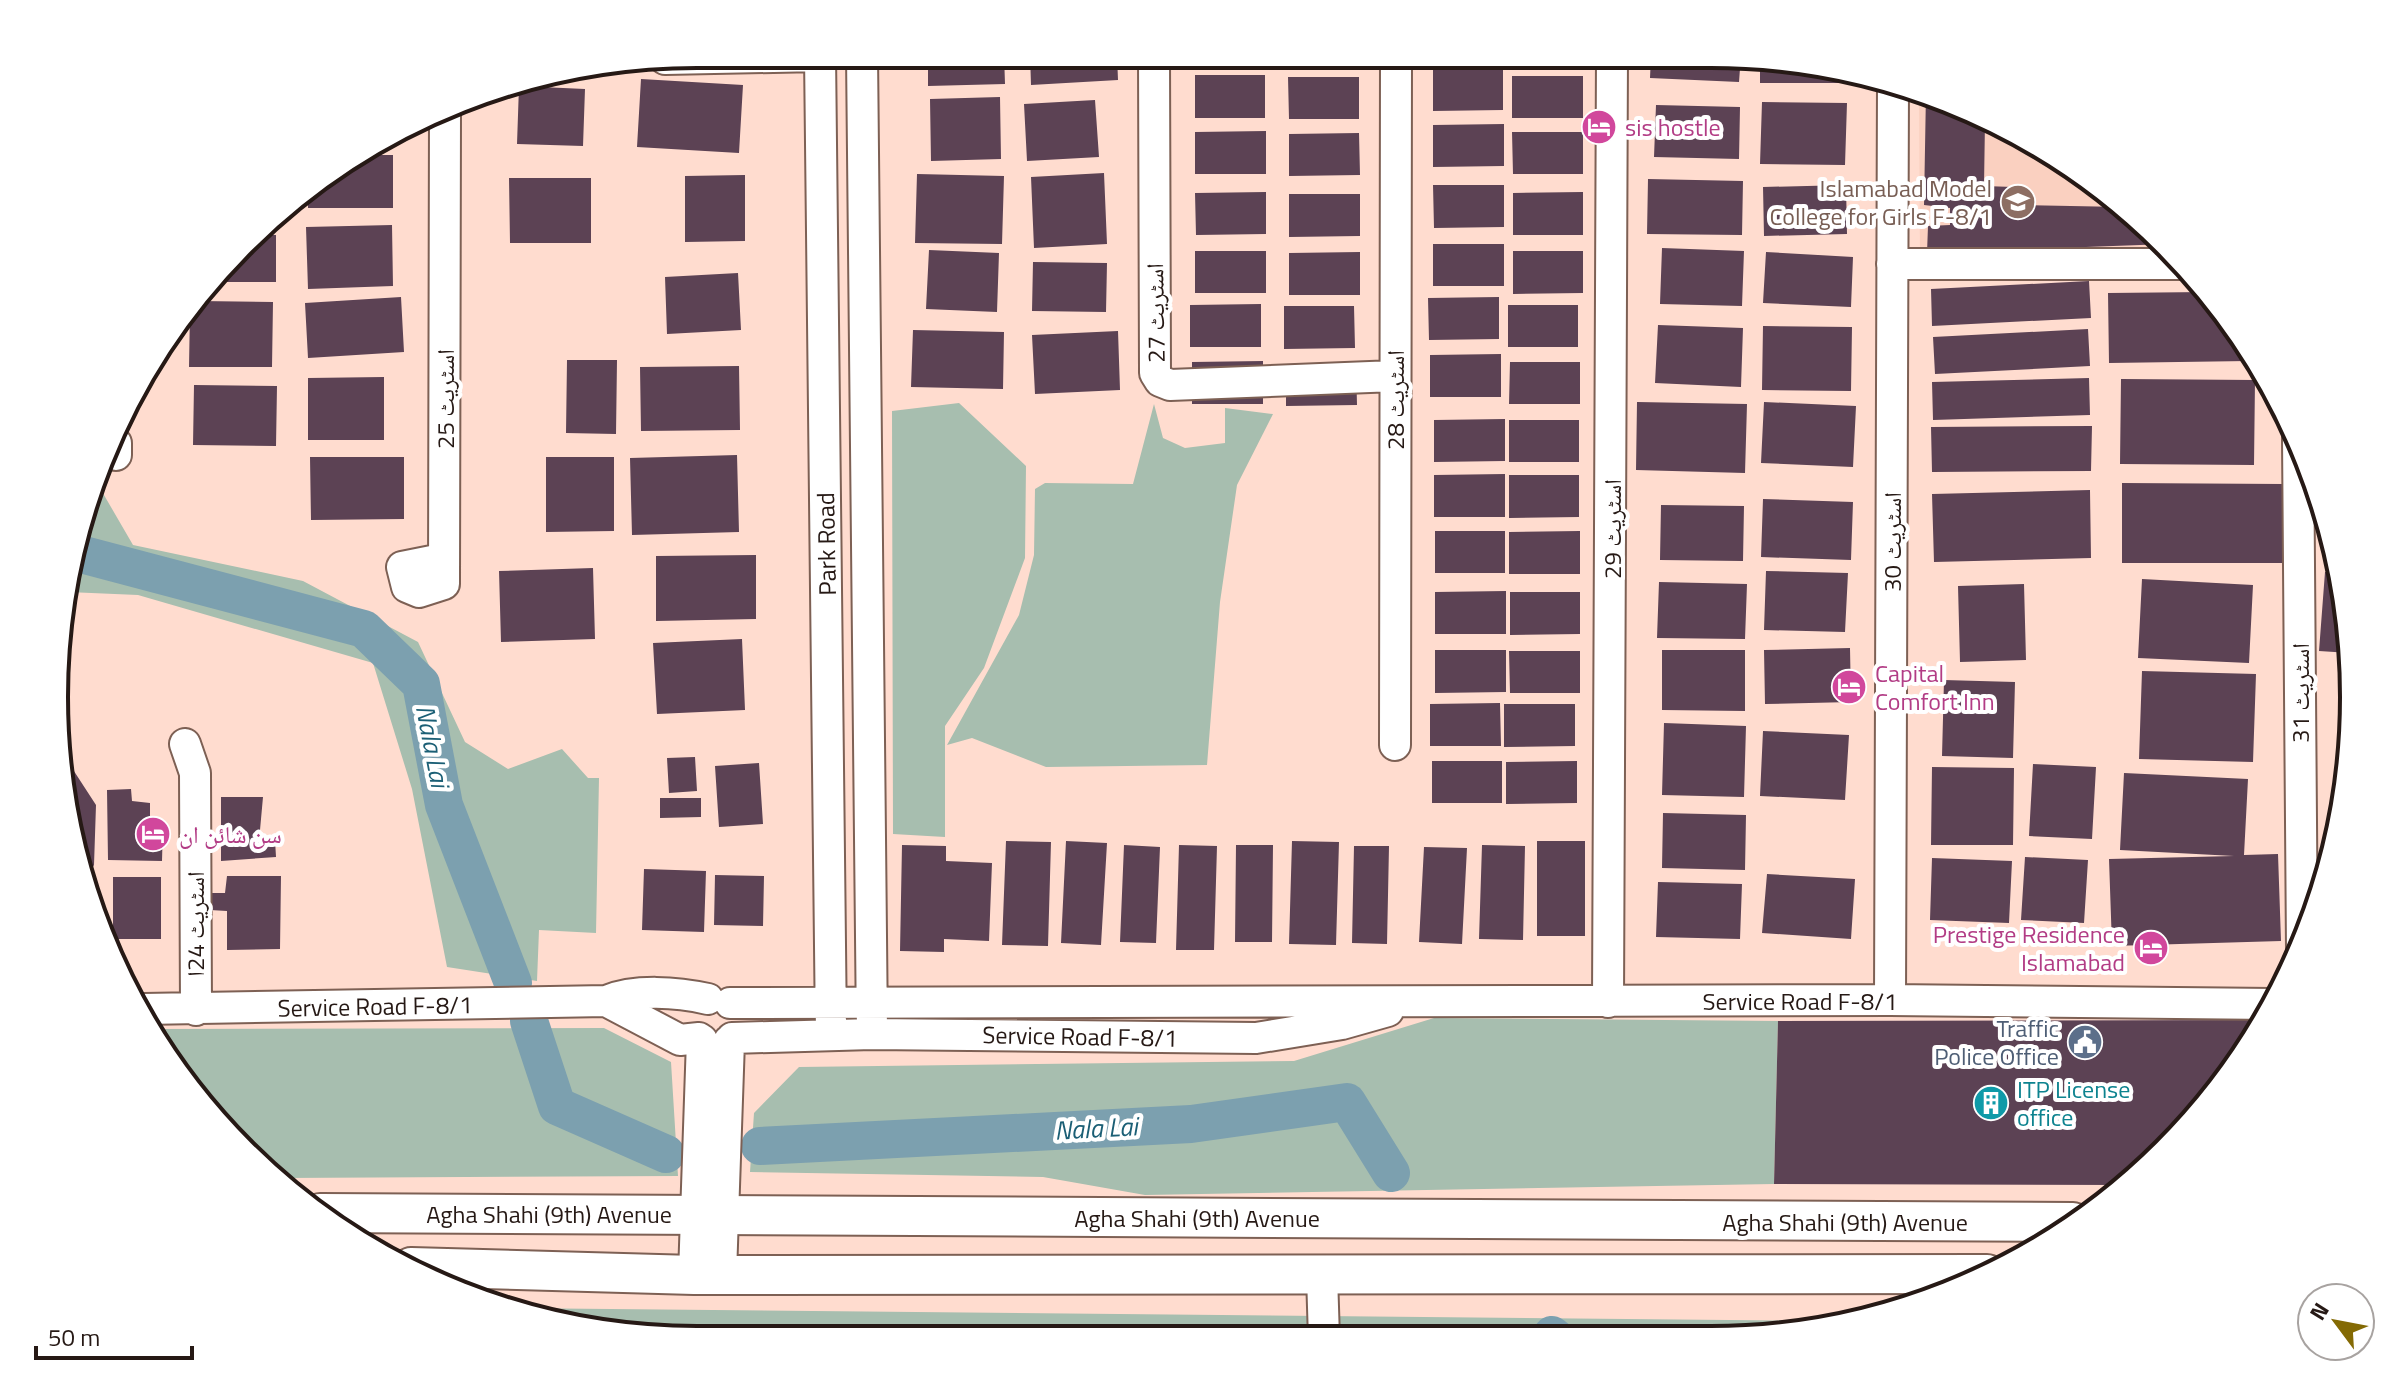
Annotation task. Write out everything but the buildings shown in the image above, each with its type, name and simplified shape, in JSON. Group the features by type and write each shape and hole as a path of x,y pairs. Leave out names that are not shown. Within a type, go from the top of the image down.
{"main road":[{"name":"Agha Shahi (9th) Avenue","path":"338,1213 2057,1222"},
{"path":"433,1268 707,1275 1961,1274"}],"street":[{"name":"Park Road","path":"820,68 831,1034"},
{"name":"Park Road","path":"862,68 872,1034"},
{"name":"اسٹریٹ 27","path":"1154,68 1155,373 1160,381 1170,385 1395,376"},
{"name":"اسٹریٹ 28","path":"1395,745 1396,68"},
{"name":"اسٹریٹ 29","path":"1608,1002 1612,68"},
{"name":"اسٹریٹ 30","path":"1890,1000 1893,95"},
{"name":"اسٹریٹ 25","path":"442,559 402,567 407,587 419,592 444,584 445,121"},
{"path":"1892,264 2167,264"},
{"name":"اسٹریٹ 31","path":"2298,472 2302,913"},
{"name":"اسٹریٹ 24ا","path":"185,744 195,773 196,1010"},
{"name":"Service Road F-8/1","path":"151,1009 606,1001 621,995 687,994 719,1001 832,1003 1890,1000 2260,1004"},
{"name":"Service Road F-8/1","path":"606,1001 680,1040 831,1034 1256,1038 1342,1024 1424,1001"},
{"path":"707,1275 715,1039 739,1020 719,1001 694,1013 692,1026 715,1039"},
{"path":"1322,1275 1324,1326"}],"shaded area":[{"name":"Islamabad Model College for Girls F-8/1","path":"1919,103 2026,152 2094,198 2161,257 1920,260"}],"green space":[{"path":"959,403 1026,466 1025,558 984,668 945,726 945,837 893,834 892,411"},
{"path":"1154,404 1163,438 1185,448 1225,443 1225,408 1273,414 1237,485 1220,602 1207,765 1046,767 972,738 947,745 1019,615 1034,555 1035,489 1045,483 1133,484"},
{"path":"102,492 133,545 303,581 418,642 465,742 508,769 562,749 588,778 599,778 596,933 539,930 537,981 447,967 412,789 373,663 138,595 77,592 89,534"},
{"path":"1434,1018 1778,1021 1774,1184 1145,1195 1043,1177 750,1172 754,1113 799,1067 1294,1061"},
{"path":"604,1028 671,1062 678,1176 292,1178 224,1112 163,1029"},
{"path":"549,1308 1796,1321 1711,1326 697,1326 615,1321"}],"waterway":[{"name":"Nala Lai","path":"84,555 364,629 421,684 444,805 513,983"},
{"name":"Nala Lai","path":"529,1021 557,1106 666,1154"},
{"name":"Nala Lai","path":"760,1146 1191,1124 1347,1102 1391,1173"}],"place":[{"name":"sis hostle","path":"1599,127"},
{"name":"Islamabad Model College for Girls F-8/1","path":"2018,202"},
{"name":"Capital Comfort Inn","path":"1849,687"},
{"name":"سن شائن ان","path":"153,834"},
{"name":"Prestige Residence Islamabad","path":"2151,948"},
{"name":"Traffic Police Office","path":"2085,1042"},
{"name":"ITP License office","path":"1991,1103"}]}
